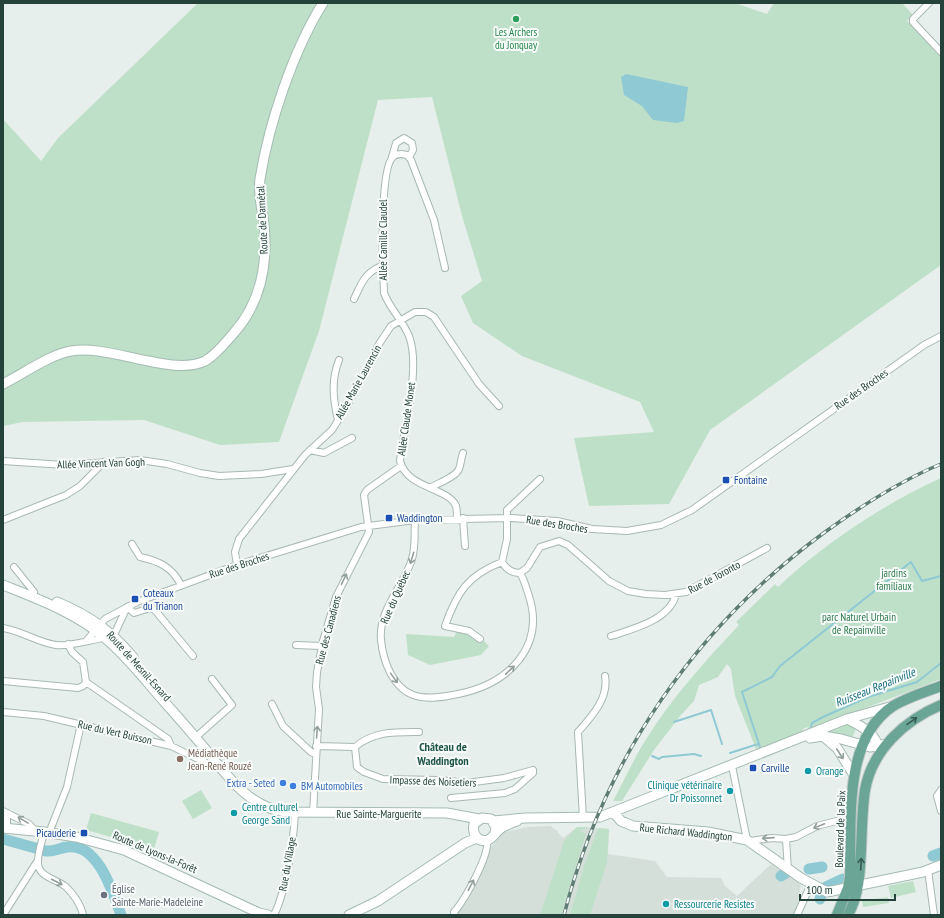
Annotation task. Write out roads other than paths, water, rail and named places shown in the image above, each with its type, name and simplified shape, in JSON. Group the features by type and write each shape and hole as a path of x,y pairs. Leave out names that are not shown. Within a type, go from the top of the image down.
{"main road":[{"name":"Route de Darnétal","path":"3,384 51,358 70,351 82,350 102,352 175,365 196,364 207,360 221,348 237,330 253,305 262,277 264,236 260,179 273,124 298,50 324,3"},
{"name":"Route de Mesnil-Esnard","path":"3,581 77,610 110,637 125,656 221,763"},
{"name":"Route de Mesnil-Esnard","path":"3,585 33,597 98,628"},
{"path":"493,821 525,818 600,817 732,766 847,719 893,706 941,686"},
{"path":"798,739 823,736 841,738 870,748 882,748 906,726 927,711 941,705"},
{"name":"Boulevard de la Paix","path":"837,915 854,886 852,817 854,775 861,745 876,722 893,706"},
{"path":"847,719 869,732 882,748"},
{"path":"823,736 837,748 854,775"},
{"name":"Boulevard de la Paix","path":"848,915 854,886 865,790 872,768 882,748"},
{"name":"Rue Sainte-Marguerite","path":"221,763 248,790 272,804 295,812 448,813 464,815 476,828"},
{"name":"Rue Richard Waddington","path":"622,808 627,824"},
{"name":"Rue Richard Waddington","path":"613,812 621,821 633,826 708,832 748,840 788,870 810,884 828,892 928,870 941,865"},
{"path":"350,915 378,901 465,843 476,828 488,818 493,821 496,827 495,833"},
{"path":"476,828 487,840 508,824 525,818"},
{"name":"Route de Lyons-la-Forêt","path":"5,828 47,832 94,841 124,850 259,913 268,915"}],"street":[{"path":"929,3 916,16 913,22 941,52"},
{"name":"Allée Camille Claudel","path":"399,320 387,302 384,293 383,196 388,165 396,143 404,138 412,143 413,150 409,157 429,204 444,268"},
{"path":"392,157 400,153 409,157"},
{"path":"354,298 363,279 372,270 384,265"},
{"name":"Allée Marie Laurencin","path":"237,564 235,552 239,539 293,469 310,450 332,430 382,338 391,326 399,320 415,312 426,312 434,317 479,384 499,406"},
{"name":"Allée Claude Monet","path":"369,526 364,495 367,490 401,466 400,461 411,389 413,350 408,334 399,320"},
{"name":"Rue des Broches","path":"87,640 105,619 127,607 181,585 237,564 369,526 415,520 460,518 534,518 557,521 592,529 627,531 661,525 692,510 924,345 941,336"},
{"path":"338,420 333,401 334,374 339,360"},
{"path":"310,450 324,453 352,438"},
{"path":"430,488 441,481 453,477 459,470 463,453"},
{"name":"Allée Vincent Van Gogh","path":"3,461 49,465 140,460 167,464 200,473 219,476 261,474 293,469"},
{"path":"3,520 66,495 80,486 104,462"},
{"path":"401,466 416,481 451,499 455,504 460,518 465,546"},
{"path":"520,574 512,572 504,567 502,562 507,539 507,510 540,479"},
{"name":"Rue du Québec","path":"415,520 415,544 412,560 389,606 381,629 383,654 390,672 398,684 413,695 433,698 463,693 496,682 515,666 528,643 534,619 533,606 520,574"},
{"name":"Rue des Canadiens","path":"313,813 318,709 316,687 322,646 336,597 369,532 369,526"},
{"name":"Rue de Toronto","path":"520,574 527,568 540,547 560,541 568,545 609,581 628,591 646,594 676,594 686,592 707,582 767,548"},
{"path":"132,544 140,556 158,561 167,567 181,585"},
{"path":"480,640 469,631 445,626 454,600 462,589 476,575 490,566 502,562"},
{"path":"14,567 34,592"},
{"path":"611,636 651,622 674,601 676,594"},
{"path":"3,628 54,645 68,644 110,637 127,607 134,613 150,608 154,609 193,656"},
{"path":"68,644 72,652 83,662 86,682 168,738 171,746"},
{"path":"296,645 322,646"},
{"path":"583,818 578,732 597,710 607,686 606,676"},
{"path":"197,736 232,705 212,679"},
{"path":"3,681 78,688 83,686 86,682"},
{"path":"272,704 283,726 311,752 316,754"},
{"name":"Rue du Vert Buisson","path":"3,712 36,715 81,724 171,746 214,767 221,763"},
{"path":"3,915 38,860 41,845 67,787 81,724"},
{"path":"316,746 355,747 373,736 390,732 419,732"},
{"name":"Impasse des Noisetiers","path":"355,747 357,767 364,772 383,779 438,780 467,783 487,782 534,770 533,773 515,789 505,793 451,798"},
{"path":"732,766 748,840 772,838 786,839 796,837 817,826 852,817"},
{"path":"941,790 937,796 941,811"},
{"path":"5,828 5,812 29,824 35,831"},
{"name":"Rue du Village","path":"274,915 279,907 286,879 295,812"},
{"path":"786,839 788,870"},
{"path":"446,915 454,913 462,902 475,878 488,845 487,840"},
{"path":"38,860 40,869 45,876 64,886 73,896 83,915"},
{"path":"928,870 934,915"},
{"path":"797,915 810,884"}],"water":[{"path":"626,74 688,87 684,121 677,123 653,120 642,106 624,95 621,77"}],"waterway":[{"name":"Ruisseau Repainville","path":"760,747 742,692 772,677 780,666 911,562 922,581 941,576"},
{"name":"Ruisseau Repainville","path":"811,727 812,723 823,717 868,697 917,682 941,663"},
{"name":"Ruisseau Repainville","path":"674,722 711,710 722,744"},
{"path":"730,753 758,744"},
{"name":"Ruisseau Repainville","path":"652,756 659,759 662,757 694,754 701,756"},
{"path":"3,839 46,851 67,847 78,848 87,852 96,861 109,882 121,915"},
{"path":"933,856 941,853"},
{"path":"809,869 822,867"},
{"path":"781,876 786,873"},
{"path":"826,887 843,879"},
{"path":"820,899 821,895"}],"railway":[{"path":"564,915 581,858 603,803 630,750 661,701 696,654 735,610 778,569 825,532 881,495 911,478 941,464"}],"place":[{"name":"Les Archers du Jonquay","path":"516,19"},
{"name":"Fontaine","path":"726,480"},
{"name":"Waddington","path":"389,518"},
{"name":"Coteaux du Trianon","path":"135,599"},
{"name":"Médiathèque Jean-René Rouzé","path":"180,759"},
{"name":"Carville","path":"753,768"},
{"name":"Orange","path":"808,771"},
{"name":"Extra - Seted","path":"283,783"},
{"name":"BM Automobiles","path":"293,786"},
{"name":"Clinique vétérinaire Dr Poissonnet","path":"730,791"},
{"name":"Centre culturel George Sand","path":"234,813"},
{"name":"Picauderie","path":"84,833"},
{"name":"Église Sainte-Marie-Madeleine","path":"104,895"},
{"name":"Ressourcerie Resistes","path":"666,904"}],"district":[{"name":"Château de Waddington","path":"443,753"}],"park label":[{"name":"jardins familiaux","path":"894,579"},
{"name":"parc Naturel Urbain de Repainville","path":"859,623"}]}
